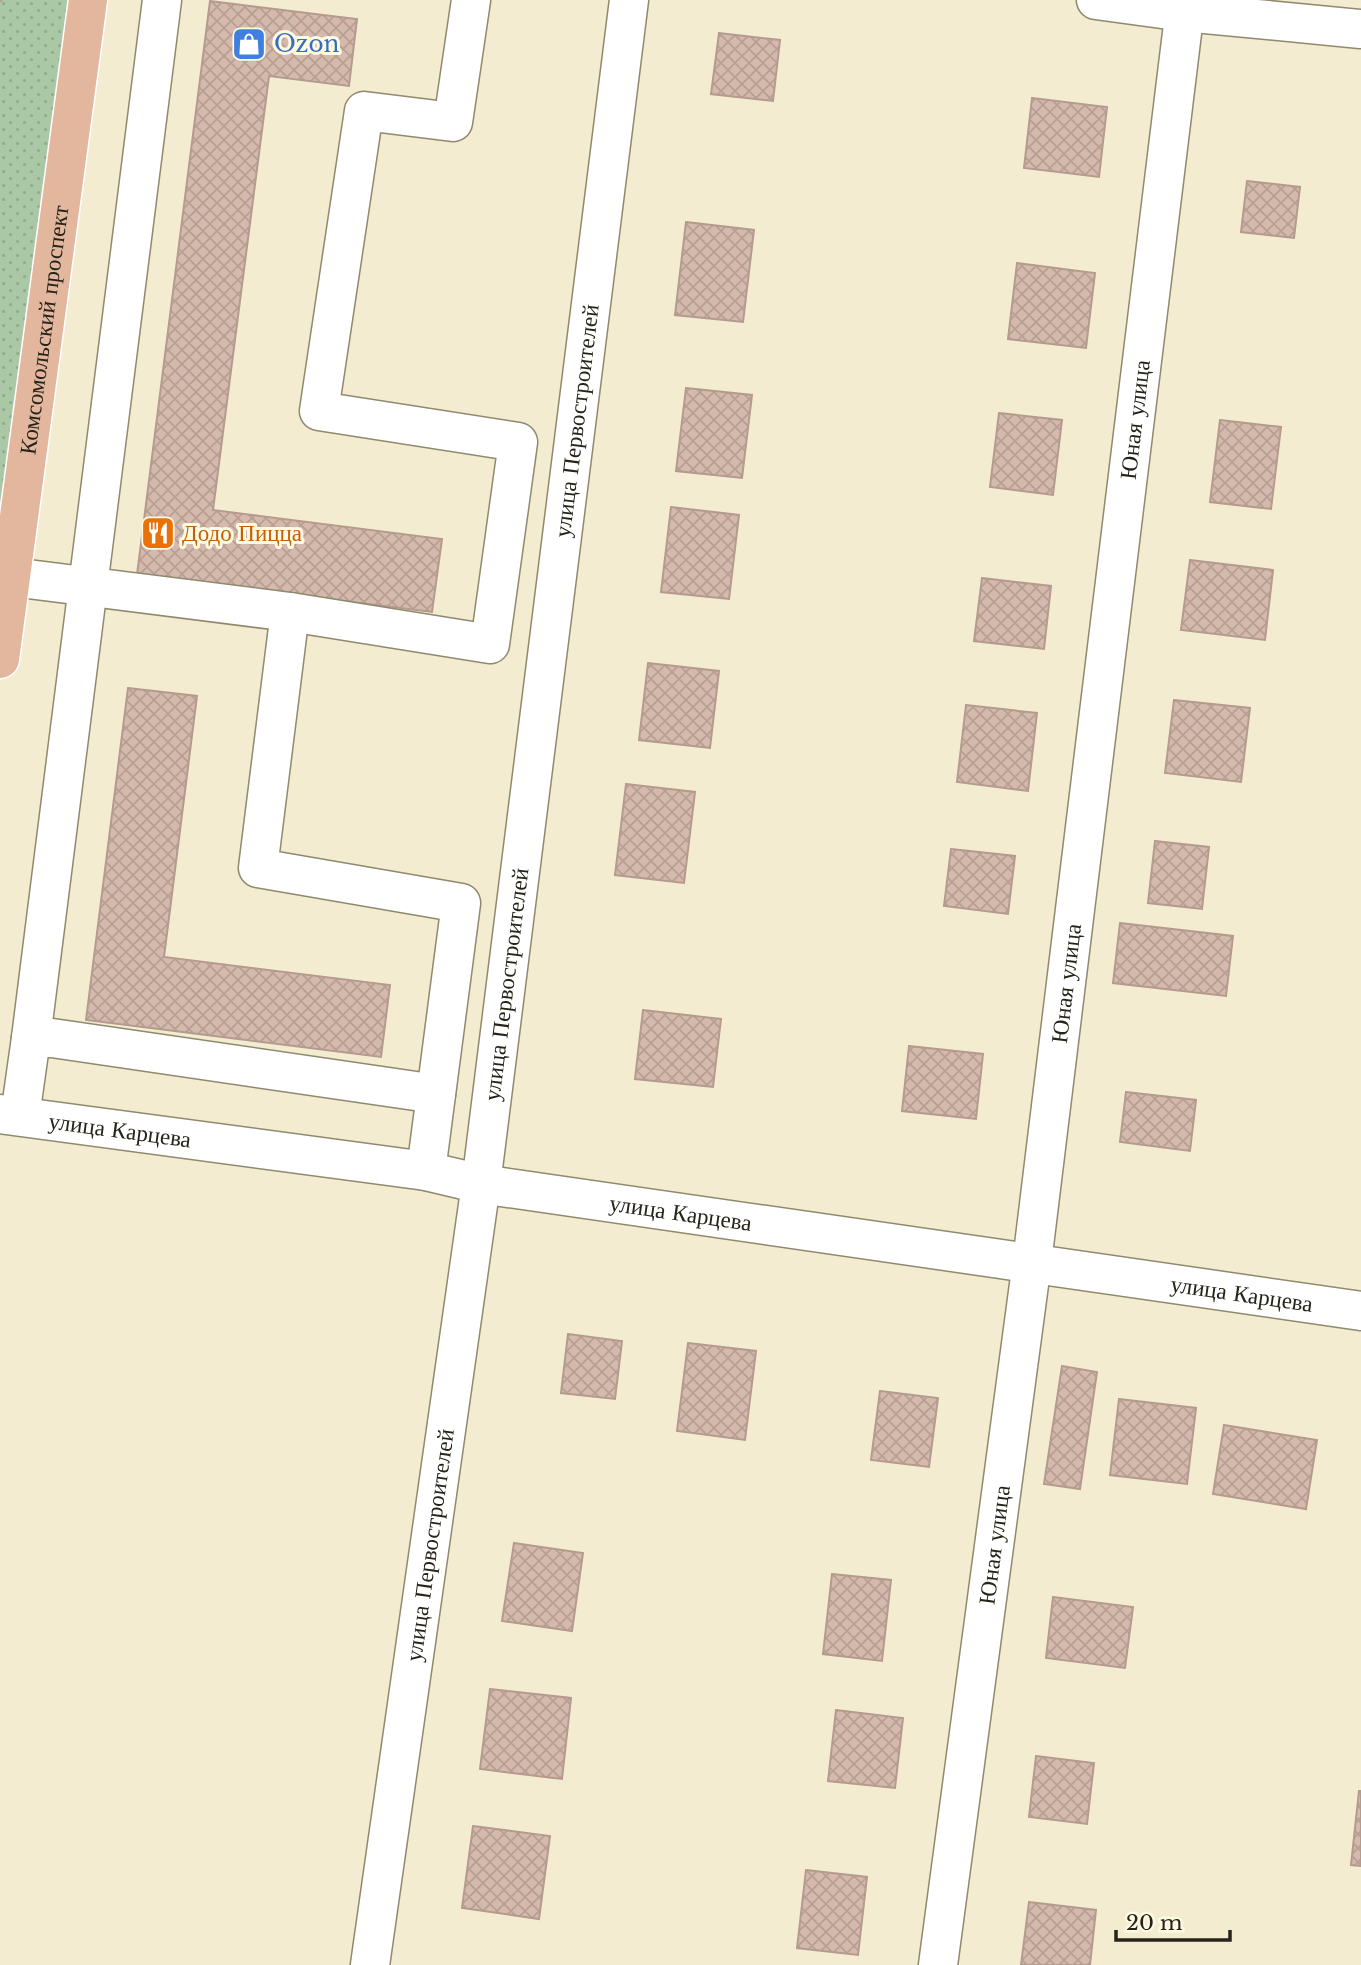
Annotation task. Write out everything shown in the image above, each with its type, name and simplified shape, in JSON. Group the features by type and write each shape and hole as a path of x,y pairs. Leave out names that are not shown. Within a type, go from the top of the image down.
{"main road":[{"name":"Комсомольский проспект","path":"0,659 89,0"}],"street":[{"path":"10,1115 31,1038 162,0"},
{"path":"12,577 290,612 490,644 518,442 319,411 363,111 453,122 471,0"},
{"name":"улица Первостроителей","path":"370,1965 481,1184 629,0"},
{"path":"1096,0 1185,6 1361,29"},
{"name":"Юная улица","path":"938,1965 1032,1262 1185,6"},
{"path":"290,612 258,868 461,902 426,1171"},
{"path":"31,1038 52,1038 436,1094"},
{"name":"улица Карцева","path":"10,1115 426,1171 481,1184 1361,1311"}],"green space":[{"path":"0,0 71,0 0,531"}],"building":[{"path":"210,1 357,19 349,86 269,76 213,510 442,539 432,612 137,575"},
{"path":"719,33 780,40 773,101 711,94"},
{"path":"1032,98 1107,107 1099,177 1024,168"},
{"path":"1247,181 1300,187 1294,238 1241,232"},
{"path":"686,222 754,230 743,322 675,315"},
{"path":"1017,263 1095,273 1086,348 1008,339"},
{"path":"686,388 752,395 742,478 676,471"},
{"path":"999,413 1062,420 1053,495 990,487"},
{"path":"1220,420 1281,427 1271,509 1210,502"},
{"path":"671,507 739,515 729,599 661,592"},
{"path":"1190,560 1273,570 1265,640 1181,630"},
{"path":"982,578 1051,586 1044,649 974,641"},
{"path":"648,663 719,671 710,748 639,740"},
{"path":"128,688 197,696 164,957 390,985 381,1057 86,1020"},
{"path":"1174,700 1250,708 1241,782 1165,773"},
{"path":"966,705 1037,713 1028,791 957,782"},
{"path":"626,784 695,792 684,883 615,875"},
{"path":"1155,841 1209,847 1202,909 1148,903"},
{"path":"951,849 1015,856 1008,914 944,906"},
{"path":"1120,923 1233,936 1226,996 1113,983"},
{"path":"643,1010 721,1019 713,1087 635,1079"},
{"path":"909,1046 983,1054 976,1119 902,1111"},
{"path":"1126,1092 1196,1100 1190,1151 1120,1142"},
{"path":"568,1334 622,1341 615,1399 561,1393"},
{"path":"688,1343 756,1351 745,1440 677,1431"},
{"path":"1062,1366 1097,1372 1080,1489 1044,1484"},
{"path":"880,1391 938,1398 929,1467 871,1460"},
{"path":"1119,1399 1196,1408 1187,1484 1110,1475"},
{"path":"1224,1425 1317,1440 1306,1509 1213,1494"},
{"path":"514,1543 583,1553 572,1631 502,1621"},
{"path":"832,1574 891,1580 882,1661 823,1654"},
{"path":"1053,1597 1133,1607 1125,1668 1046,1658"},
{"path":"490,1689 571,1698 562,1779 480,1769"},
{"path":"836,1710 903,1718 895,1788 828,1781"},
{"path":"1036,1756 1094,1763 1087,1824 1029,1817"},
{"path":"1361,1791 1361,1866 1351,1865"},
{"path":"473,1826 550,1836 539,1919 462,1908"},
{"path":"806,1870 867,1877 858,1955 797,1948"},
{"path":"1029,1902 1096,1910 1090,1965 1021,1965"}],"place":[{"name":"Ozon","path":"249,44"},
{"name":"Додо Пицца","path":"158,533"}]}
